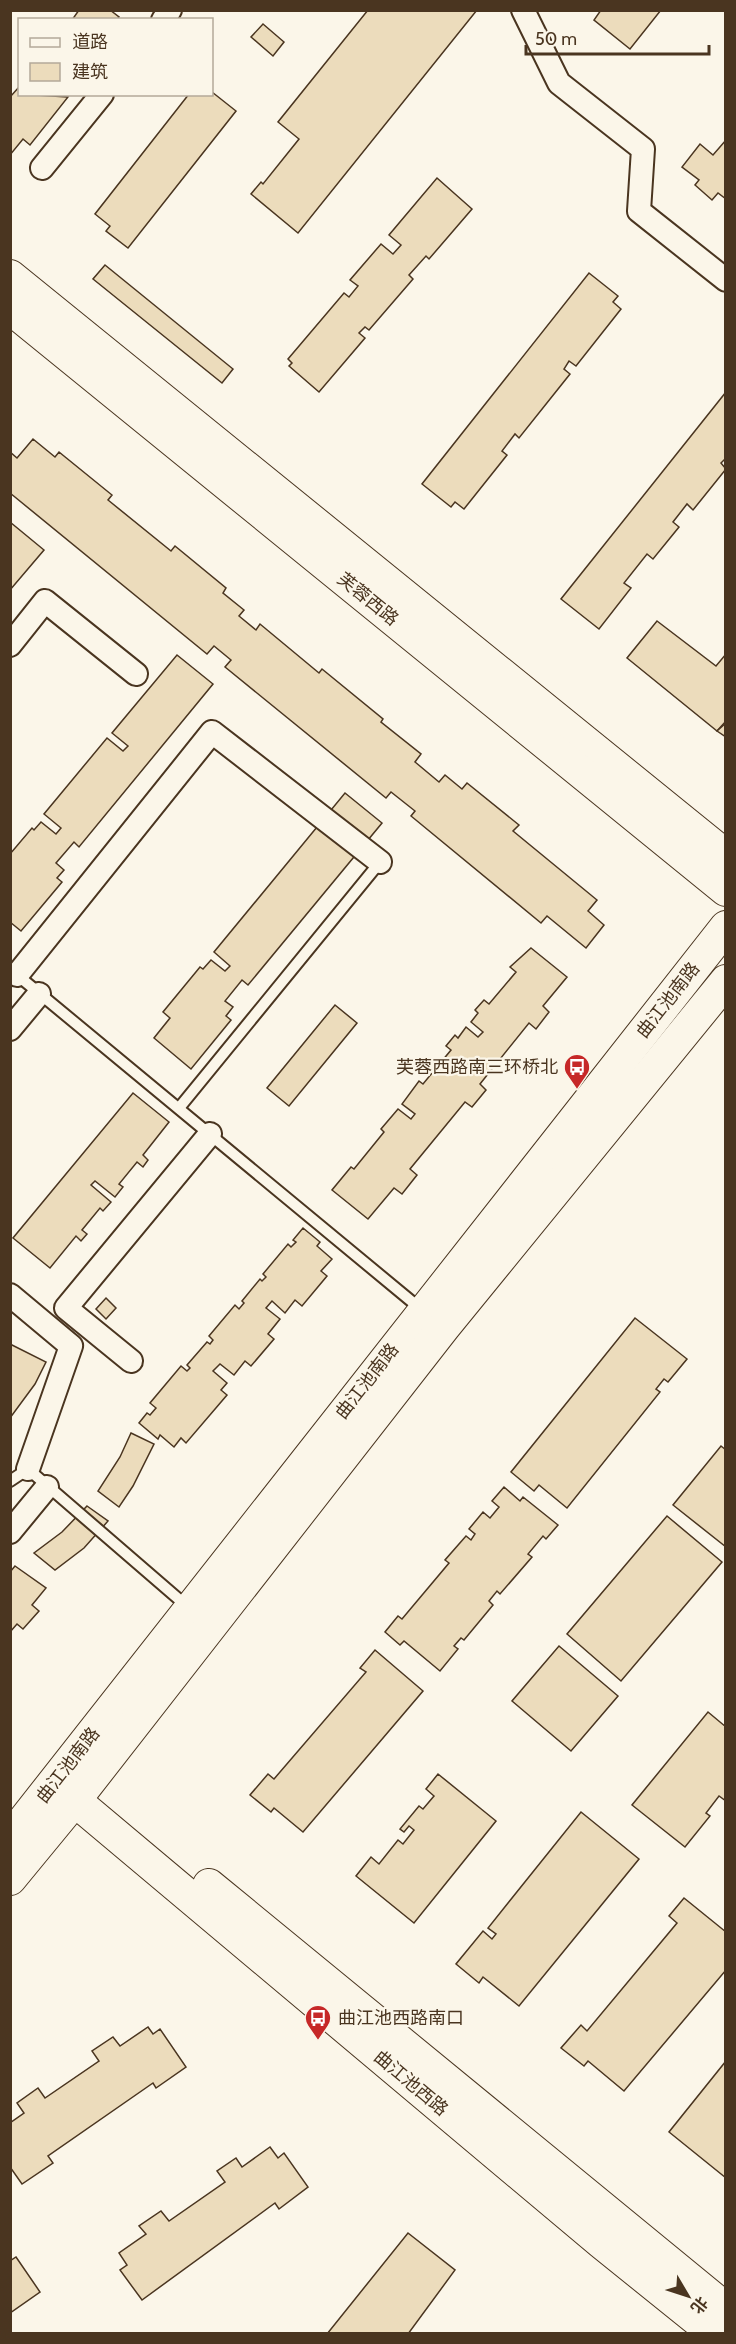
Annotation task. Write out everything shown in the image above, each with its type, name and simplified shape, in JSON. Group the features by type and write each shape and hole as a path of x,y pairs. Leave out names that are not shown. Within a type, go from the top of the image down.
{"main road":[{"name":"芙蓉西路","path":"10,276 726,856"},
{"name":"芙蓉西路","path":"10,308 726,890"},
{"name":"曲江池南路","path":"10,1879 189,1608 726,927"},
{"name":"曲江池南路","path":"10,1838 71,1784 726,981"},
{"name":"曲江池西路","path":"71,1784 726,2309"},
{"name":"曲江池西路","path":"71,1784 602,2243 715,2334"}],"street":[{"path":"523,10 559,83 643,149 639,211 726,280"},
{"path":"42,168 100,96"},
{"path":"10,645 45,601 136,674"},
{"path":"14,973 212,732 380,862"},
{"path":"10,1029 39,994"},
{"path":"131,1361 66,1308 210,1134"},
{"path":"10,1295 71,1346 19,1475"},
{"path":"10,1532 47,1487"}],"lane":[{"path":"179,1108 380,862"},
{"path":"14,973 423,1310"},
{"path":"19,1475 47,1487 189,1608"}],"building":[{"path":"79,10 110,10 119,17 118,18 73,18"},
{"path":"368,10 477,10 298,233 251,194 261,182 263,184 299,139 278,122"},
{"path":"601,10 661,10 630,49 594,20"},
{"path":"263,24 284,42 273,56 251,37"},
{"path":"18,88 18,96 68,97 30,145 23,139 10,155 10,97"},
{"path":"213,93 236,111 128,248 106,231 110,226 95,214 187,96 213,96"},
{"path":"726,140 726,199 718,193 712,200 695,185 699,180 682,167 700,144 713,155"},
{"path":"437,178 472,209 429,259 426,256 409,275 413,279 369,330 365,327 359,333 365,338 319,392 289,366 292,363 288,359 344,293 349,297 358,286 350,280 381,244 393,254 401,245 389,235"},
{"path":"105,265 233,369 222,383 93,279"},
{"path":"589,273 618,296 613,302 621,309 576,366 569,361 564,369 570,374 519,438 515,434 502,451 507,455 464,509 455,502 451,507 422,484"},
{"path":"726,392 726,458 721,463 726,469 693,510 687,504 673,522 679,527 653,559 647,554 624,583 631,588 599,629 561,599"},
{"path":"33,439 55,457 59,452 112,495 108,500 171,551 175,546 226,588 223,593 244,610 239,616 256,630 260,624 319,673 322,669 383,719 381,722 421,754 415,762 439,782 445,775 462,789 467,783 519,825 513,831 597,900 588,911 604,925 586,948 547,916 541,923 411,816 415,811 391,792 386,798 225,667 231,660 214,646 207,654 10,493 10,452 17,458"},
{"path":"10,522 44,550 10,590"},
{"path":"657,621 716,666 726,654 726,721 717,731 627,658"},
{"path":"177,655 213,684 79,847 74,842 56,863 64,870 57,878 62,882 21,931 10,922 10,854 32,828 34,830 41,822 56,834 61,828 44,814 107,738 123,751 128,746 112,733"},
{"path":"726,723 726,737 717,731"},
{"path":"345,793 382,823 248,985 242,980 225,1001 233,1007 226,1016 231,1020 191,1069 154,1038 170,1018 163,1012 200,967 203,969 211,960 225,971 230,966 214,952"},
{"path":"531,948 567,977 543,1006 549,1012 536,1029 529,1023 480,1084 486,1090 472,1107 465,1102 410,1169 417,1175 402,1194 394,1188 368,1219 332,1190 351,1167 354,1169 384,1132 381,1129 398,1109 411,1119 415,1114 402,1104 419,1081 423,1084 451,1050 446,1046 455,1035 458,1038 466,1027 478,1037 483,1032 471,1022 478,1013 475,1010 484,1000 489,1004 516,972 510,967"},
{"path":"335,1005 357,1023 289,1106 267,1088"},
{"path":"133,1093 169,1122 143,1155 148,1160 143,1167 137,1162 119,1184 123,1187 115,1197 95,1181 91,1185 111,1202 103,1211 100,1208 82,1230 87,1234 81,1241 76,1236 50,1268 13,1238"},
{"path":"303,1228 320,1242 317,1246 332,1259 321,1271 327,1276 302,1306 295,1300 285,1313 272,1301 266,1308 280,1319 268,1334 274,1339 251,1366 245,1361 234,1375 220,1364 213,1371 227,1383 221,1390 227,1395 186,1443 181,1438 174,1447 160,1435 158,1439 139,1423 147,1413 150,1415 156,1408 150,1403 181,1366 187,1371 190,1368 187,1365 207,1342 210,1344 213,1340 209,1336 235,1305 239,1309 244,1303 242,1301 260,1279 262,1281 266,1277 263,1274 288,1244 291,1247 296,1242 293,1240"},
{"path":"106,1298 116,1308 106,1319 96,1309"},
{"path":"635,1318 687,1359 668,1382 664,1379 656,1389 660,1392 567,1508 539,1485 534,1491 511,1472"},
{"path":"10,1344 46,1362 35,1384 10,1418"},
{"path":"131,1433 154,1444 133,1486 119,1507 98,1491 120,1457"},
{"path":"721,1446 726,1450 726,1547 673,1505"},
{"path":"504,1487 520,1501 523,1497 558,1525 546,1539 543,1536 528,1554 532,1557 500,1594 497,1591 489,1601 493,1605 464,1640 461,1638 454,1646 458,1649 440,1671 404,1641 400,1645 385,1632 398,1616 402,1619 449,1563 445,1560 466,1536 471,1540 475,1534 469,1529 483,1512 490,1518 499,1507 492,1501"},
{"path":"87,1506 108,1521 84,1548 55,1570 34,1553 62,1532"},
{"path":"667,1516 722,1562 621,1681 567,1634"},
{"path":"15,1566 46,1588 32,1605 39,1611 23,1629 17,1624 10,1632 10,1572"},
{"path":"559,1646 618,1696 571,1751 512,1701"},
{"path":"375,1650 423,1691 303,1832 274,1808 271,1812 250,1795 268,1774 274,1779 366,1672 360,1668"},
{"path":"708,1712 726,1727 726,1801 719,1796 706,1813 710,1816 685,1847 632,1805"},
{"path":"438,1774 496,1821 414,1923 356,1876 371,1857 379,1864 398,1840 403,1844 414,1830 409,1826 404,1832 400,1829 419,1806 423,1809 434,1796 426,1789"},
{"path":"581,1812 639,1859 519,2006 483,1977 479,1983 456,1964 483,1931 492,1939 496,1934 488,1928"},
{"path":"684,1898 726,1932 726,1970 624,2091 588,2061 584,2066 561,2048 581,2025 587,2031 677,1923 669,1916"},
{"path":"148,2027 153,2034 160,2029 186,2067 156,2088 153,2083 48,2156 53,2163 22,2184 10,2167 10,2123 24,2113 17,2103 38,2088 45,2098 99,2061 92,2051 113,2037 120,2046"},
{"path":"726,2061 726,2178 669,2132"},
{"path":"270,2147 278,2158 284,2153 308,2187 279,2209 275,2203 142,2300 120,2270 127,2265 119,2253 146,2234 139,2226 161,2211 169,2221 225,2182 217,2171 236,2158 242,2167"},
{"path":"408,2233 455,2270 408,2334 327,2334"},
{"path":"16,2257 40,2292 10,2313 10,2261"}],"place":[{"name":"芙蓉西路南三环桥北","path":"577,1090"},
{"name":"曲江池西路南口","path":"318,2041"}]}
